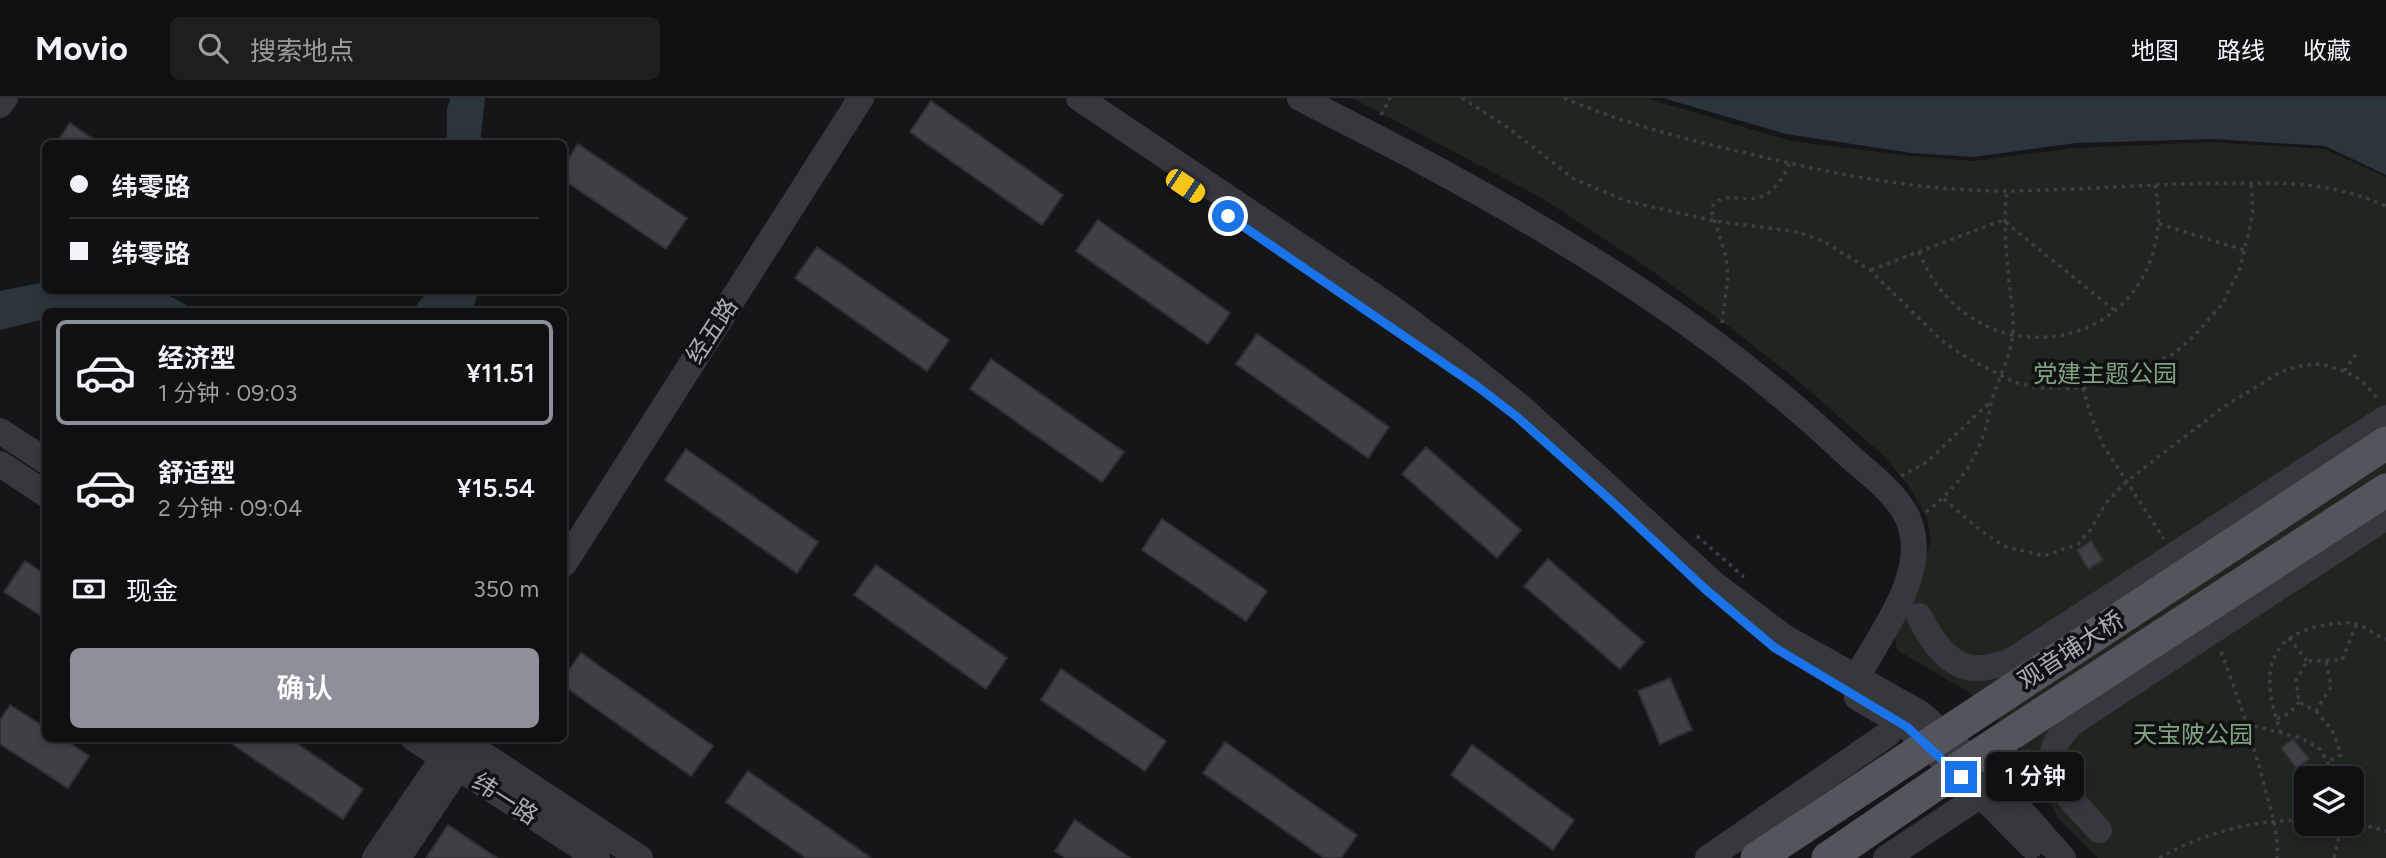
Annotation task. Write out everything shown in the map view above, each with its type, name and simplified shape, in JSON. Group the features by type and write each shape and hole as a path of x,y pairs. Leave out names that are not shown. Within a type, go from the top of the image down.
{"main road":[{"name":"观音埔大桥","path":"1757,858 2386,443"},
{"name":"观音埔大桥","path":"1828,858 1980,754 2386,490"}],"street":[{"path":"0,105 5,98"},
{"path":"567,535 847,98"},
{"name":"经五路","path":"567,559 861,98"},
{"path":"1055,98 1478,387 1517,417 1705,589 1775,648 1907,727 1979,793 2041,858"},
{"path":"1079,98 1389,306 1465,363 1523,410 1713,583 1784,637 1920,713 1995,781 2063,858"},
{"path":"1300,98 1525,219 1642,291 1765,382 1897,502 1910,524 1914,550 1907,589 1861,670"},
{"path":"1919,616 1931,639 1956,663 1974,668 2008,663 2384,411"},
{"path":"0,431 42,458"},
{"path":"0,464 42,491"},
{"path":"2099,830 2055,779 2052,761 2054,745 2061,732 2386,517"},
{"path":"1708,858 1888,734"},
{"name":"纬一路","path":"428,742 451,748 640,858"},
{"path":"375,858 451,748"},
{"path":"398,858 451,748"},
{"name":"纬一路","path":"451,748 597,858"},
{"path":"1886,858 1972,801"}],"path":[{"path":"1462,98 1507,127 1574,178 1626,201 1715,221 1798,232 1823,241 1870,270 1941,340 1967,358 2002,377 2038,388 2083,388 2115,380 2175,353 2223,303 2240,268 2253,214 2251,183"},
{"path":"1564,98 1681,138 1842,176 1888,183 2007,191 2297,182 2334,188 2386,206"},
{"path":"1719,346 1728,276 1726,257 1711,209 1715,201 1722,198 1758,198 1784,178 1789,164"},
{"path":"1919,252 1936,286 1955,307 1977,323 2012,335 2048,337 2066,334 2083,329 2115,310 2128,297 2148,266 2158,224 2155,185"},
{"path":"1910,524 1944,499 1968,470 1987,426 1992,399 2002,377 2012,335 2003,220 2007,191"},
{"path":"1870,270 2003,220"},
{"path":"2003,220 2115,310"},
{"path":"2158,224 2244,250"},
{"path":"2344,371 2359,350"},
{"path":"1944,499 1980,530 2004,546 2044,556 2078,544 2091,529 2105,504 2126,482 2222,408 2283,371 2304,365 2322,364 2344,371 2361,380 2384,411"},
{"path":"2083,388 2103,445 2168,546"},
{"path":"1878,483 1910,473 1927,462 1992,399"},
{"path":"2289,638 2307,661 2342,660 2356,624"},
{"path":"2281,733 2270,701 2269,685 2275,656 2289,638 2316,627 2356,624 2386,639"},
{"path":"2221,650 2275,820 2277,858"},
{"path":"2276,719 2290,713 2299,702 2296,680 2307,661"},
{"path":"2316,711 2331,688 2326,662"},
{"path":"2299,702 2316,711 2332,730 2341,755 2329,762"},
{"path":"2246,724 2301,738 2320,749 2331,766"},
{"path":"2159,858 2184,844 2229,828 2275,820 2294,820"},
{"path":"2364,825 2386,831"},
{"path":"2334,858 2339,836"}],"green space":[{"name":"党建主题公园","path":"1352,98 1646,98 1791,141 1974,161 2075,148 2212,142 2325,149 2386,177 2386,858 2098,858 2058,818 2035,768 1998,719 1967,691 1897,650 1893,629 1922,571 1931,538 1927,519 1908,485 1883,455 1796,379 1645,266 1540,197"}],"shaded area":[{"path":"450,98 485,98 480,140 447,140 447,110"},
{"path":"1663,98 2386,98 2386,175 2325,146 2213,139 2076,143 1974,157 1912,153 1786,134"},
{"path":"42,283 42,294 166,294 190,308 42,308 42,320 0,330 0,291"},
{"path":"425,294 477,294 471,308 414,308"}],"building":[{"path":"931,101 1063,195 1042,225 910,132"},
{"path":"70,123 94,140 59,140"},
{"path":"578,144 687,218 666,249 567,182 567,161"},
{"path":"1098,220 1230,313 1208,344 1076,251"},
{"path":"817,247 949,340 927,371 795,278"},
{"path":"1257,334 1389,427 1368,458 1236,364"},
{"path":"991,359 1124,452 1102,482 970,389"},
{"path":"1426,447 1521,530 1497,558 1402,474"},
{"path":"686,449 818,542 797,573 665,480"},
{"path":"1162,519 1267,591 1246,621 1142,550"},
{"path":"2091,541 2103,560 2088,569 2077,550"},
{"path":"1548,559 1644,642 1620,669 1524,586"},
{"path":"25,561 42,572 42,616 4,592"},
{"path":"876,565 1007,658 986,689 854,595"},
{"path":"581,653 713,746 691,776 567,688 567,673"},
{"path":"1061,669 1166,741 1145,771 1041,700"},
{"path":"1670,678 1692,730 1660,744 1638,691"},
{"path":"10,705 42,725 42,742 68,742 89,756 68,788 0,744 0,720"},
{"path":"2293,739 2309,759 2301,766 2295,766 2281,748"},
{"path":"229,742 295,742 363,789 343,819"},
{"path":"1225,742 1357,835 1341,858 1324,858 1203,773"},
{"path":"1472,745 1574,820 1553,850 1451,775"},
{"path":"748,771 871,858 806,858 726,802"},
{"path":"1075,820 1130,858 1065,858 1055,851"},
{"path":"448,825 497,858 426,858"}],"route":[{"path":"1228,216 1478,387 1517,417 1705,589 1775,648 1907,727 1961,777"}],"park label":[{"name":"天宝陂公园","path":"2193,735"}]}
